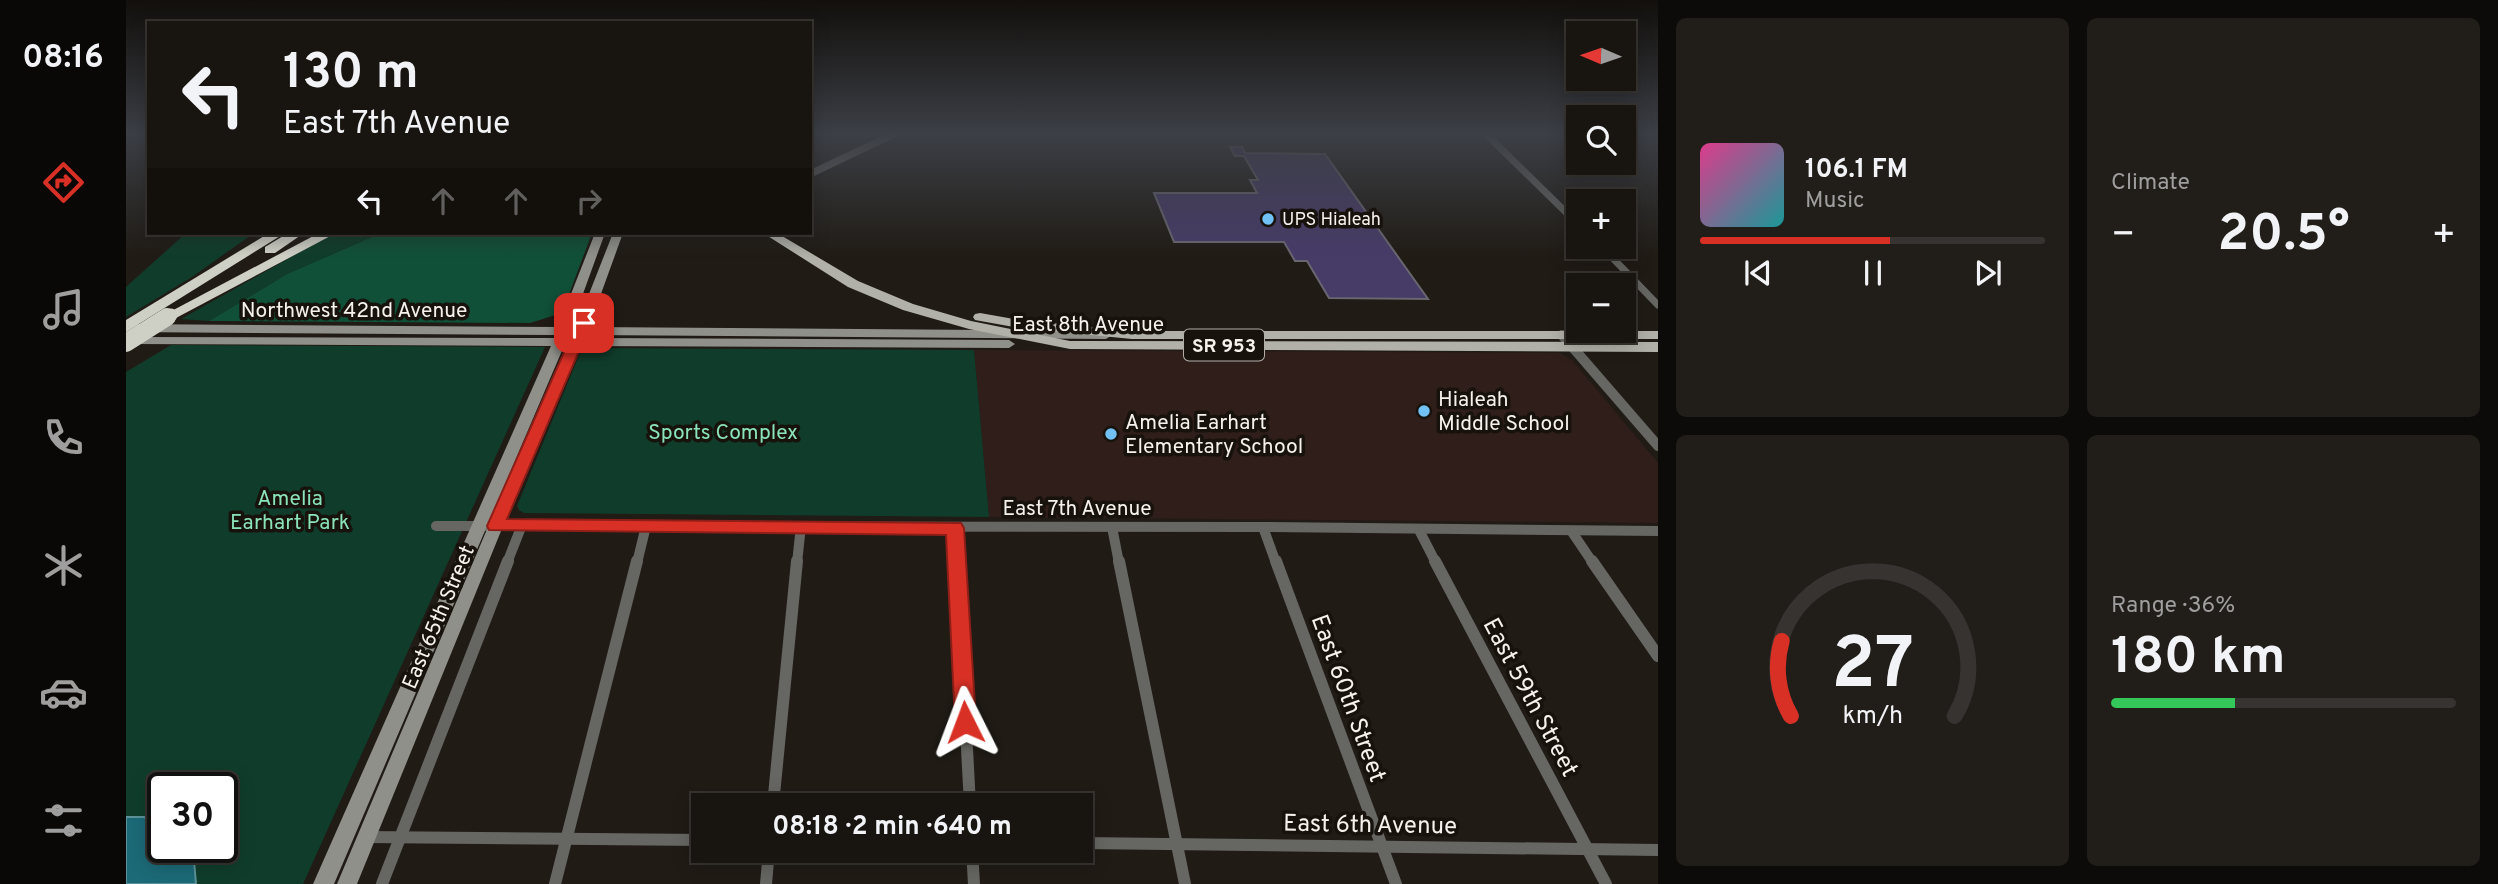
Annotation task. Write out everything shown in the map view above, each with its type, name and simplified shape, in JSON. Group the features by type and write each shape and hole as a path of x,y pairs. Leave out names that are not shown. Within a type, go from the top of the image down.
{"highway":[{"path":"145,316 256,235"},
{"path":"126,327 275,235"},
{"path":"126,342 294,235"},
{"path":"170,315 325,235"}],"main road":[{"name":"East 65th Street","path":"347,884 599,235"},
{"name":"East 65th Street","path":"323,884 487,526 578,336 617,235"},
{"path":"772,235 853,284 880,296 933,315 1014,335 1070,345"},
{"path":"791,235 873,282 939,306 1020,324 1132,335"},
{"name":"Northwest 42nd Avenue","path":"126,327 561,336"},
{"name":"East 8th Avenue","path":"561,336 1132,335 1189,340"},
{"name":"East 8th Avenue","path":"764,337 1070,345 1189,340 1658,335"},
{"name":"Northwest 42nd Avenue","path":"126,342 561,336"},
{"name":"East 8th Avenue","path":"1375,340 1573,347 1658,347"}],"street":[{"path":"1527,174 1566,212"},
{"path":"1614,259 1658,305"},
{"path":"1562,335 1658,446"},
{"name":"East 7th Avenue","path":"436,526 1263,527 1658,531"},
{"path":"382,884 522,526"},
{"path":"555,884 646,526"},
{"path":"774,793 800,526"},
{"path":"1112,527 1185,884"},
{"name":"East 60th Street","path":"1263,527 1396,884"},
{"path":"955,528 969,793"},
{"name":"East 59th Street","path":"1419,530 1606,884"},
{"path":"1572,532 1658,656"},
{"path":"344,837 691,840"},
{"name":"East 6th Avenue","path":"1093,843 1658,850"},
{"path":"766,884 768,863"},
{"path":"973,863 974,884"}],"shaded area":[{"path":"974,350 1560,353 1572,360 1658,463 1658,523 989,517"}],"green space":[{"path":"184,235 251,235 192,277 126,317 126,287"},
{"path":"330,235 376,235 287,274 209,321 181,319"},
{"path":"376,235 591,235 562,313 530,323 209,321 287,274"},
{"name":"Amelia Earhart Park","path":"171,345 545,347 303,884 126,884 126,372"},
{"name":"Sports Complex","path":"587,348 974,350 989,517 524,513 517,506 580,353"}],"water":[{"path":"126,817 147,819 147,863 194,863 196,884 126,884"}],"building":[{"name":"UPS Hialeah","path":"1255,174 1339,174 1428,299 1329,298 1307,261 1295,261 1284,242 1174,242 1154,193 1257,193 1250,180 1258,180"}],"place":[{"name":"UPS Hialeah","path":"1268,219"},
{"name":"Hialeah Middle School","path":"1424,411"},
{"name":"Amelia Earhart Elementary School","path":"1111,434"}],"route":[{"path":"584,323 496,526 761,525 955,528 965,722"}]}
